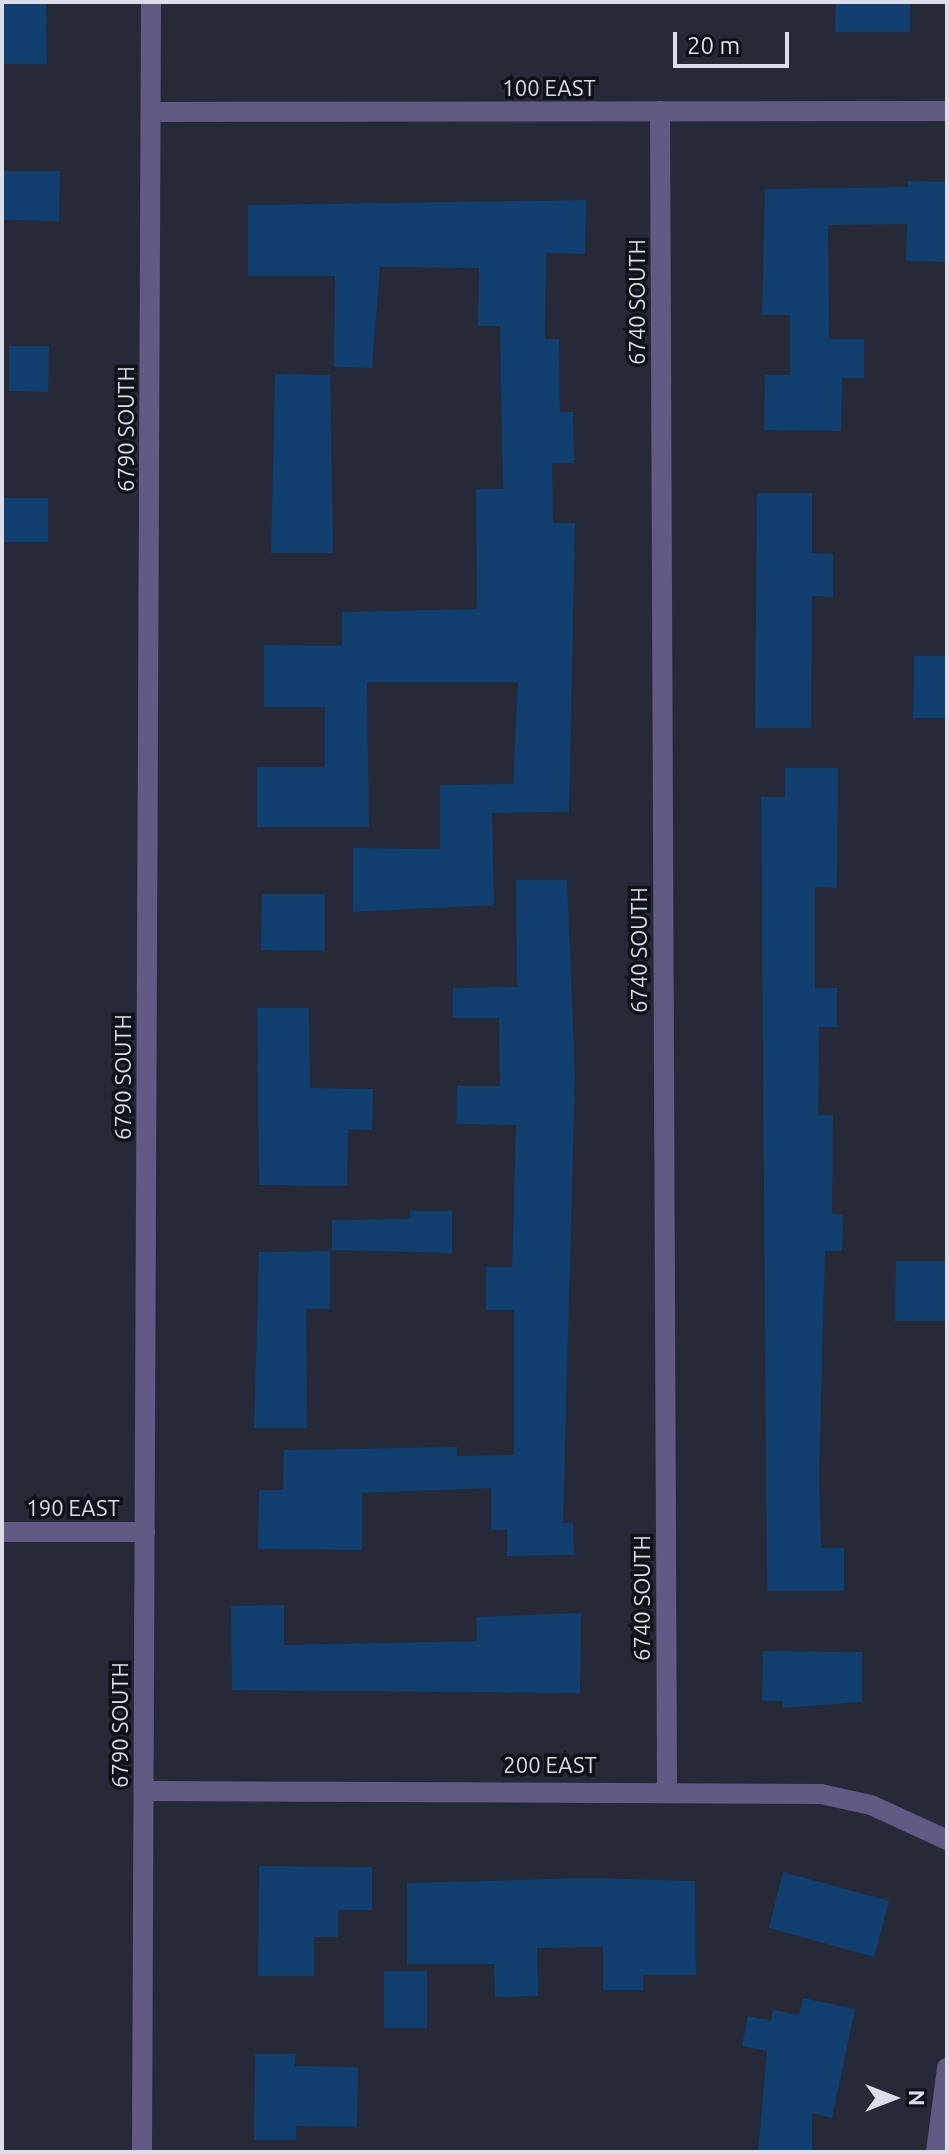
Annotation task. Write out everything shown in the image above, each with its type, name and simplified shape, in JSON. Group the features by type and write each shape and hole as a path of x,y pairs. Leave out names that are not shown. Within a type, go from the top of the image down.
{"street":[{"name":"6790 SOUTH","path":"142,2152 151,2"},
{"name":"6740 SOUTH","path":"660,111 667,1789"},
{"name":"100 EAST","path":"151,112 947,111"},
{"name":"190 EAST","path":"2,1532 145,1532"},
{"name":"200 EAST","path":"144,1791 667,1789 821,1794 871,1805 947,1840"},
{"path":"936,2152 947,2068"}],"building":[{"path":"2,2 46,2 47,64 2,64"},
{"path":"836,2 910,2 910,32 835,32"},
{"path":"2,171 60,171 59,221 2,220"},
{"path":"908,181 947,182 947,262 906,261 907,224 828,225 829,339 864,339 864,378 842,378 841,431 764,430 765,375 790,375 790,315 762,315 765,189 908,187"},
{"path":"586,200 585,254 546,253 545,339 559,339 560,412 573,412 574,463 552,463 553,523 575,523 569,812 492,813 494,905 353,912 353,848 440,849 440,785 513,784 518,682 367,682 369,827 257,827 257,767 325,767 325,707 264,707 264,645 342,646 342,612 477,609 476,489 503,489 500,326 478,326 479,268 380,267 372,368 334,367 335,276 248,276 248,205"},
{"path":"9,346 49,346 48,392 9,391"},
{"path":"275,374 330,375 333,553 271,553"},
{"path":"757,493 812,493 812,553 833,554 833,597 812,596 811,728 755,728"},
{"path":"2,498 48,498 48,542 2,542"},
{"path":"914,656 947,656 947,718 913,718"},
{"path":"785,768 838,768 837,888 815,887 815,988 837,988 837,1027 819,1027 818,1115 833,1115 832,1214 843,1215 842,1251 825,1251 819,1476 821,1548 844,1548 844,1591 767,1591 761,797 785,797"},
{"path":"516,880 567,880 575,1073 563,1523 573,1523 574,1555 507,1556 507,1530 491,1530 491,1488 362,1493 362,1550 258,1549 259,1490 283,1490 284,1450 457,1447 457,1456 514,1455 514,1310 486,1310 486,1267 512,1267 516,1125 456,1124 457,1086 500,1086 499,1018 453,1018 453,988 517,987"},
{"path":"262,894 325,894 325,951 261,950"},
{"path":"257,1008 309,1008 310,1088 373,1089 372,1130 348,1129 347,1186 259,1185"},
{"path":"410,1211 452,1211 452,1253 332,1250 332,1220 410,1219"},
{"path":"330,1251 330,1309 306,1309 307,1428 254,1428 259,1252"},
{"path":"896,1261 947,1261 947,1321 895,1321"},
{"path":"284,1605 284,1645 477,1641 477,1617 581,1613 580,1693 232,1690 231,1606"},
{"path":"763,1651 862,1652 862,1702 783,1708 783,1701 762,1701"},
{"path":"259,1866 372,1867 372,1910 338,1910 338,1937 314,1937 314,1976 258,1976"},
{"path":"783,1872 889,1901 874,1957 769,1928"},
{"path":"588,1878 695,1881 696,1975 643,1975 643,1990 603,1990 603,1947 537,1948 538,1996 495,1997 494,1964 407,1964 407,1883"},
{"path":"384,1971 427,1971 427,2028 384,2028"},
{"path":"803,1998 855,2009 832,2118 812,2113 812,2152 758,2152 767,2051 742,2046 748,2016 771,2021 773,2010 799,2015"},
{"path":"255,2054 296,2054 295,2066 358,2067 357,2127 296,2126 296,2140 254,2140"}]}
